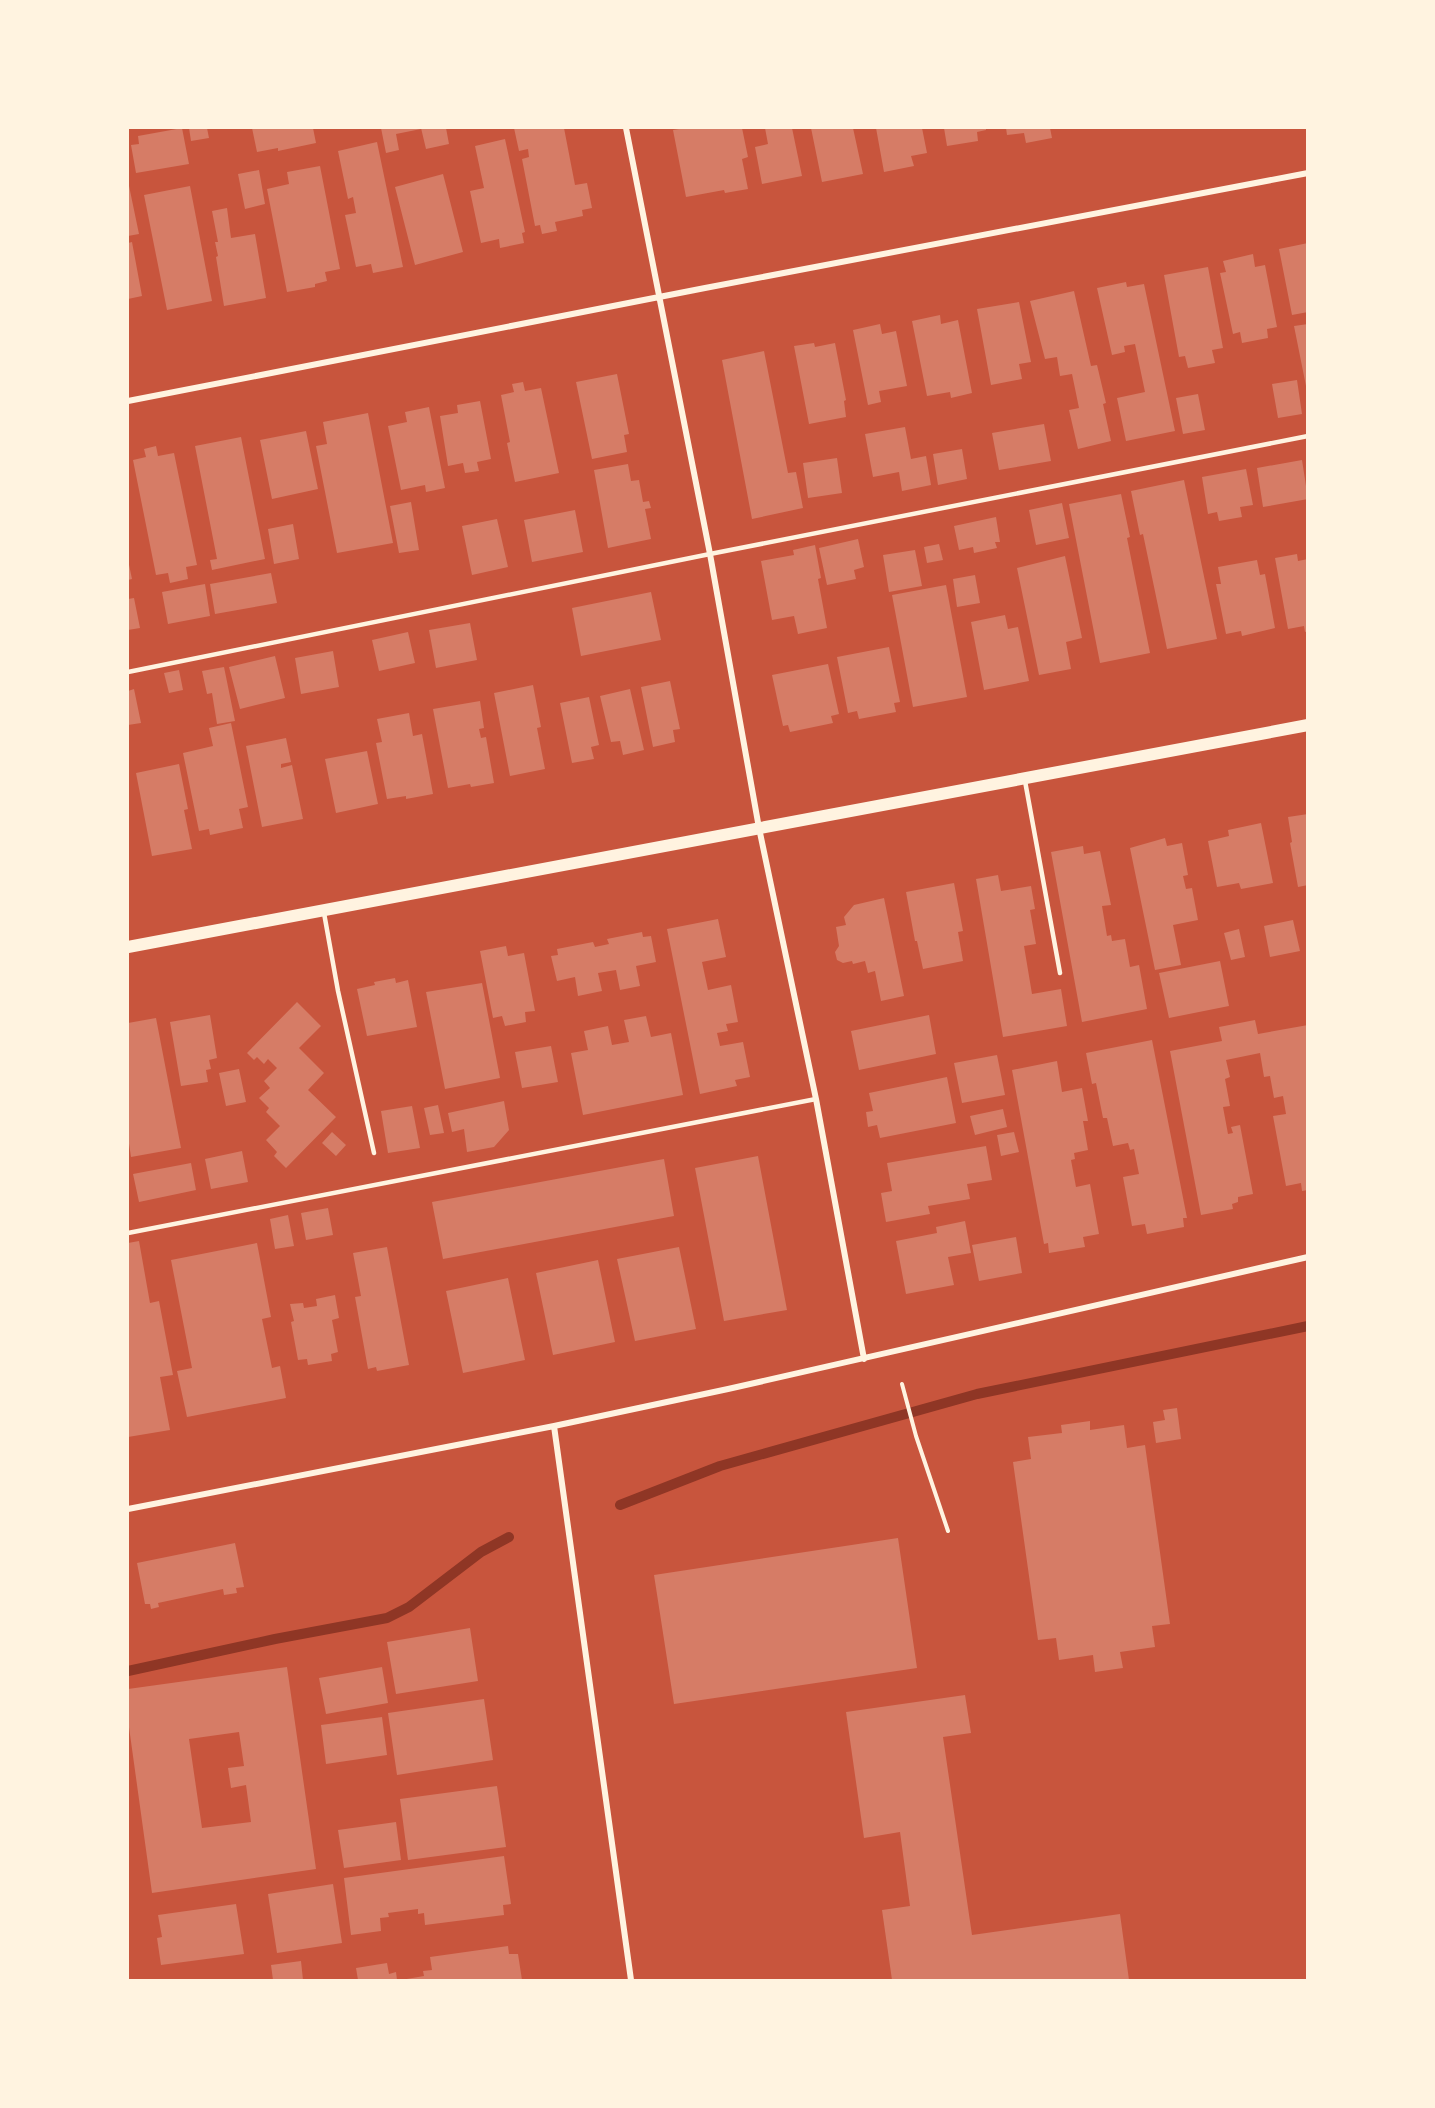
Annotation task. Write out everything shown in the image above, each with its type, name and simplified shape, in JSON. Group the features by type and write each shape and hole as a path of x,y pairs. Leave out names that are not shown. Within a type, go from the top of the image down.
{"main road":[{"path":"128,947 1308,724"}],"street":[{"path":"626,128 710,554 759,828 816,1099 864,1359"},
{"path":"128,401 1308,173"},
{"path":"128,1509 555,1426 864,1359 924,1343 1308,1257"},
{"path":"555,1426 631,1980"}],"lane":[{"path":"128,672 1308,436"},
{"path":"1025,778 1060,973"},
{"path":"324,910 338,991 374,1153"},
{"path":"128,1233 816,1099"}],"path":[{"path":"902,1384 916,1436 948,1531"}],"building":[{"path":"182,128 189,164 136,173 131,145 139,144 138,136"},
{"path":"189,128 207,128 209,138 191,141"},
{"path":"252,128 313,128 316,143 278,151 278,148 257,152"},
{"path":"381,128 421,129 396,134 399,150 386,153"},
{"path":"421,128 446,128 449,144 426,149"},
{"path":"514,128 564,128 575,185 587,183 592,208 582,210 583,216 555,222 557,231 542,234 540,225 535,226 522,159 529,157 528,149 519,151"},
{"path":"742,128 748,157 742,159 748,189 725,193 724,190 686,197 673,130"},
{"path":"765,128 792,128 802,176 762,184 755,147 768,144"},
{"path":"811,128 853,128 863,174 822,182"},
{"path":"876,128 922,128 927,153 911,156 914,166 884,172"},
{"path":"944,128 986,128 986,130 977,132 978,141 947,146"},
{"path":"1006,128 1050,128 1052,138 1026,143 1024,133 1007,135"},
{"path":"505,139 525,232 522,233 524,243 500,248 499,239 481,243 470,191 484,188 475,146"},
{"path":"377,142 403,267 373,273 371,264 356,267 345,215 356,213 353,197 348,199 338,151"},
{"path":"320,166 340,269 325,272 327,281 315,284 315,287 287,292 267,189 289,184 287,172"},
{"path":"259,170 265,204 245,209 238,174"},
{"path":"443,174 463,252 415,265 395,187"},
{"path":"128,181 139,234 128,236"},
{"path":"190,186 212,301 167,310 144,195"},
{"path":"227,208 231,238 255,234 266,298 224,306 216,257 218,256 215,242 218,242 212,211"},
{"path":"132,242 142,296 128,299 128,243"},
{"path":"1308,243 1308,312 1292,315 1279,249"},
{"path":"1253,254 1255,267 1265,265 1277,327 1267,329 1268,338 1242,343 1240,332 1233,334 1220,273 1226,272 1223,261"},
{"path":"1208,267 1223,348 1212,350 1215,363 1188,368 1185,356 1179,357 1164,275"},
{"path":"1126,282 1127,287 1144,284 1175,431 1126,441 1117,398 1145,392 1135,344 1124,346 1125,352 1112,355 1097,288"},
{"path":"1074,291 1091,366 1097,365 1106,403 1103,404 1111,441 1078,449 1069,410 1079,408 1072,374 1060,376 1057,357 1045,359 1030,301"},
{"path":"1019,302 1031,362 1019,364 1022,379 991,385 977,309"},
{"path":"940,315 941,324 958,320 972,393 951,398 950,392 927,396 912,321"},
{"path":"880,324 882,334 896,331 907,386 879,391 881,402 868,405 853,330"},
{"path":"1308,324 1308,385 1306,386 1294,326"},
{"path":"814,343 815,347 835,343 846,400 844,401 846,417 809,424 794,346"},
{"path":"764,351 788,473 796,472 803,508 752,519 722,360"},
{"path":"617,374 629,434 624,435 627,452 592,459 576,382"},
{"path":"1297,380 1302,414 1278,418 1272,384"},
{"path":"523,382 525,391 541,388 559,473 515,482 501,395 514,392 512,384"},
{"path":"1198,394 1205,430 1183,434 1176,398"},
{"path":"480,401 491,459 477,462 479,471 465,473 463,463 448,466 440,416 458,413 457,405"},
{"path":"429,407 445,488 426,492 425,485 401,490 388,426 407,422 405,412"},
{"path":"368,413 393,543 337,553 316,446 327,444 323,422"},
{"path":"1044,424 1051,461 999,470 992,433"},
{"path":"905,427 911,459 926,456 931,485 902,491 899,472 873,477 865,434"},
{"path":"306,431 318,489 272,499 260,440"},
{"path":"241,437 265,559 212,570 210,560 217,559 195,446"},
{"path":"156,446 158,456 174,453 197,565 186,567 188,579 170,583 168,573 156,575 133,460 146,457 144,449"},
{"path":"962,449 967,479 938,485 933,454"},
{"path":"837,458 842,493 808,498 803,463"},
{"path":"1302,460 1308,499 1263,507 1257,468"},
{"path":"628,464 631,481 639,480 643,502 649,501 651,508 645,509 651,539 608,548 594,470"},
{"path":"1246,469 1253,505 1240,507 1242,517 1219,521 1217,512 1208,514 1202,477"},
{"path":"1184,480 1217,639 1167,649 1143,534 1140,535 1131,491"},
{"path":"1121,494 1130,537 1127,538 1150,653 1100,663 1069,504"},
{"path":"411,502 419,550 399,553 390,506"},
{"path":"1062,503 1069,538 1036,545 1029,510"},
{"path":"575,510 583,552 532,562 524,520"},
{"path":"996,517 1000,542 995,542 997,548 974,553 973,547 959,550 954,526"},
{"path":"497,519 508,567 472,575 462,526"},
{"path":"293,524 299,559 274,564 268,529"},
{"path":"858,539 864,567 854,570 856,579 827,585 819,548"},
{"path":"939,544 943,560 927,563 924,547"},
{"path":"815,545 821,578 818,579 827,628 798,634 794,616 772,620 761,561 794,555 793,550"},
{"path":"915,550 922,586 889,592 883,555"},
{"path":"1297,554 1298,561 1308,559 1308,631 1305,632 1304,626 1288,629 1275,558"},
{"path":"1065,556 1082,638 1066,642 1071,669 1039,675 1017,568"},
{"path":"128,560 132,579 128,580"},
{"path":"1257,560 1260,575 1265,574 1275,628 1242,636 1241,631 1226,634 1216,584 1221,584 1218,567"},
{"path":"271,573 277,603 215,614 210,584"},
{"path":"975,575 980,603 957,607 953,579"},
{"path":"205,584 210,616 168,624 162,592"},
{"path":"946,585 967,697 913,707 892,595"},
{"path":"651,592 661,640 581,656 572,608"},
{"path":"134,598 140,628 128,630 128,599"},
{"path":"1005,615 1008,629 1018,627 1029,681 984,690 971,622"},
{"path":"470,623 477,660 436,668 429,630"},
{"path":"408,632 415,663 379,671 372,640"},
{"path":"889,647 900,702 894,703 896,712 859,719 857,711 848,713 837,657"},
{"path":"333,651 339,687 301,694 295,658"},
{"path":"275,656 285,698 240,709 229,667"},
{"path":"828,664 839,714 831,716 833,723 790,732 788,725 783,726 772,675"},
{"path":"224,667 235,721 217,724 212,693 207,694 202,671"},
{"path":"179,670 183,690 169,693 164,673"},
{"path":"670,681 680,729 673,730 675,742 653,747 641,687"},
{"path":"533,685 541,727 537,728 545,769 510,776 494,693"},
{"path":"134,689 141,723 128,725 128,691"},
{"path":"630,689 644,750 623,755 620,741 611,742 600,696"},
{"path":"589,697 599,745 591,747 594,759 572,763 560,703"},
{"path":"480,701 484,728 479,729 481,738 486,737 494,783 448,788 433,709"},
{"path":"409,713 413,736 422,734 433,794 406,799 406,796 387,799 376,743 382,742 377,719"},
{"path":"231,723 248,807 239,809 243,828 210,835 209,829 199,831 183,753 213,746 209,728"},
{"path":"286,738 291,762 281,764 281,768 292,765 303,819 262,827 246,746"},
{"path":"367,751 378,804 336,813 325,759"},
{"path":"179,764 188,809 184,810 192,849 152,856 136,773"},
{"path":"1308,814 1308,885 1298,887 1288,817"},
{"path":"1261,823 1273,883 1241,889 1239,883 1217,887 1208,841 1229,836 1228,830"},
{"path":"1165,838 1167,846 1182,843 1188,875 1183,876 1186,889 1192,888 1198,920 1173,925 1181,965 1155,970 1130,848"},
{"path":"1083,846 1084,854 1100,851 1111,905 1102,906 1107,936 1111,935 1112,941 1125,939 1130,967 1139,965 1147,1009 1082,1022 1051,852"},
{"path":"998,875 1001,891 1031,886 1035,909 1030,910 1036,944 1024,946 1032,994 1061,989 1067,1026 1003,1037 976,879"},
{"path":"954,883 963,931 958,932 963,961 923,969 906,892"},
{"path":"884,898 904,996 881,1001 875,971 868,973 865,961 853,964 852,961 843,963 837,960 835,952 839,946 836,927 846,925 844,917 854,905"},
{"path":"718,919 726,957 702,962 708,990 731,985 738,1022 726,1024 728,1031 717,1033 720,1046 743,1042 750,1077 735,1080 737,1086 700,1094 667,929"},
{"path":"1293,920 1300,951 1270,957 1264,926"},
{"path":"1239,929 1245,957 1231,960 1224,933"},
{"path":"642,932 643,937 651,936 656,962 636,966 640,986 620,990 616,970 598,973 602,991 578,996 575,977 557,981 551,956 558,955 557,949 593,942 595,947 609,944 607,939"},
{"path":"506,946 508,956 524,953 535,1011 525,1012 526,1022 505,1026 502,1016 493,1018 480,951"},
{"path":"1220,961 1229,1006 1169,1018 1159,973"},
{"path":"395,978 396,983 408,980 417,1027 367,1036 357,989 375,985 374,982"},
{"path":"482,983 500,1078 445,1089 426,992"},
{"path":"297,1002 321,1026 299,1048 324,1073 308,1090 336,1117 286,1168 274,1156 277,1152 266,1140 280,1126 266,1112 269,1108 259,1098 270,1088 264,1081 277,1068 268,1059 264,1064 257,1057 254,1060 247,1053"},
{"path":"210,1015 217,1058 209,1060 211,1069 206,1070 208,1082 181,1086 170,1022"},
{"path":"929,1015 936,1054 859,1070 851,1031"},
{"path":"646,1016 651,1037 671,1033 683,1095 583,1115 571,1053 588,1050 584,1031 608,1026 612,1045 629,1042 624,1020"},
{"path":"156,1018 181,1148 131,1157 128,1137 128,1023"},
{"path":"1255,1020 1258,1034 1308,1025 1308,1190 1302,1191 1301,1183 1286,1186 1273,1116 1286,1114 1283,1096 1274,1098 1270,1076 1264,1077 1260,1053 1226,1060 1230,1077 1225,1079 1230,1106 1223,1107 1228,1134 1233,1133 1231,1127 1240,1125 1253,1194 1238,1197 1238,1202 1232,1204 1233,1209 1201,1215 1170,1051 1222,1041 1219,1027"},
{"path":"1152,1040 1187,1218 1183,1218 1184,1227 1147,1234 1145,1224 1132,1226 1123,1177 1139,1174 1134,1149 1130,1150 1128,1143 1113,1146 1107,1118 1103,1118 1096,1083 1092,1084 1086,1053"},
{"path":"551,1046 558,1082 522,1088 515,1052"},
{"path":"997,1055 1005,1095 962,1103 954,1063"},
{"path":"1057,1061 1062,1092 1082,1088 1088,1121 1083,1121 1088,1150 1074,1153 1075,1159 1071,1160 1076,1187 1090,1184 1099,1234 1083,1237 1085,1247 1049,1253 1048,1243 1044,1244 1012,1070"},
{"path":"239,1069 246,1102 226,1106 219,1073"},
{"path":"947,1077 956,1123 880,1138 877,1125 868,1127 866,1112 873,1111 869,1093"},
{"path":"504,1101 509,1130 494,1147 467,1152 464,1129 452,1132 448,1113"},
{"path":"438,1105 444,1133 430,1135 424,1108"},
{"path":"412,1106 420,1148 388,1153 381,1111"},
{"path":"1003,1109 1007,1127 975,1135 970,1116"},
{"path":"332,1132 346,1145 336,1156 322,1143"},
{"path":"1014,1132 1019,1152 1001,1156 997,1135"},
{"path":"986,1146 992,1180 967,1184 970,1199 928,1206 930,1214 886,1222 881,1193 892,1191 887,1163"},
{"path":"242,1151 248,1182 211,1189 205,1159"},
{"path":"758,1156 787,1310 724,1321 695,1168"},
{"path":"664,1159 674,1216 443,1259 432,1202"},
{"path":"191,1163 196,1190 139,1202 133,1174"},
{"path":"328,1208 333,1235 306,1240 301,1213"},
{"path":"288,1215 294,1246 275,1249 270,1219"},
{"path":"965,1221 971,1253 948,1257 954,1285 906,1294 896,1241 937,1233 936,1227"},
{"path":"1016,1237 1022,1273 979,1281 972,1245"},
{"path":"139,1241 150,1303 159,1301 173,1375 160,1377 170,1430 128,1437 128,1243"},
{"path":"257,1243 271,1317 262,1319 272,1368 280,1366 286,1398 187,1417 177,1371 192,1368 171,1260"},
{"path":"387,1247 409,1365 377,1371 376,1367 368,1369 355,1297 361,1296 353,1253"},
{"path":"679,1247 696,1329 635,1341 617,1259"},
{"path":"598,1260 615,1342 553,1355 536,1273"},
{"path":"508,1278 525,1360 463,1373 446,1291"},
{"path":"335,1295 339,1318 332,1320 338,1352 331,1354 332,1361 308,1365 307,1359 298,1360 290,1304 303,1303 304,1308 317,1306 316,1299"},
{"path":"1177,1408 1181,1439 1156,1443 1153,1422 1165,1420 1163,1410"},
{"path":"1090,1421 1090,1430 1124,1425 1127,1448 1145,1445 1170,1624 1152,1626 1155,1647 1120,1652 1123,1668 1095,1672 1093,1655 1059,1660 1056,1638 1038,1640 1013,1462 1031,1459 1028,1437 1062,1433 1061,1425"},
{"path":"898,1538 917,1668 674,1704 654,1575"},
{"path":"235,1543 244,1587 236,1588 237,1593 224,1595 223,1589 158,1603 159,1607 151,1609 150,1604 145,1604 137,1563"},
{"path":"470,1628 478,1681 396,1694 387,1642"},
{"path":"287,1667 316,1869 152,1893 128,1720 128,1689","holes":["239,1732 244,1766 228,1768 231,1788 246,1785 251,1822 202,1828 189,1739"]},
{"path":"382,1667 388,1703 326,1714 319,1678"},
{"path":"965,1695 971,1733 943,1737 972,1935 1120,1914 1129,1980 892,1980 882,1910 910,1906 900,1832 864,1838 846,1712"},
{"path":"484,1699 493,1760 397,1775 388,1713"},
{"path":"382,1717 387,1755 326,1764 321,1725"},
{"path":"497,1786 506,1847 408,1860 400,1799"},
{"path":"396,1822 401,1860 344,1868 338,1830"},
{"path":"504,1856 511,1904 503,1905 504,1915 425,1925 424,1913 418,1914 418,1909 388,1913 389,1917 380,1918 381,1931 351,1935 344,1878"},
{"path":"333,1884 342,1943 277,1953 268,1894"},
{"path":"236,1904 244,1954 161,1965 157,1938 162,1937 158,1915"},
{"path":"508,1946 509,1954 518,1954 522,1980 401,1980 424,1976 423,1971 432,1970 430,1957"},
{"path":"301,1961 303,1980 273,1980 271,1965"},
{"path":"387,1963 389,1974 396,1972 397,1980 358,1980 356,1968"}],"waterway":[{"path":"620,1505 720,1466 977,1394 1308,1326"},
{"path":"128,1671 275,1639 387,1618 409,1607 481,1552 509,1537"}]}
